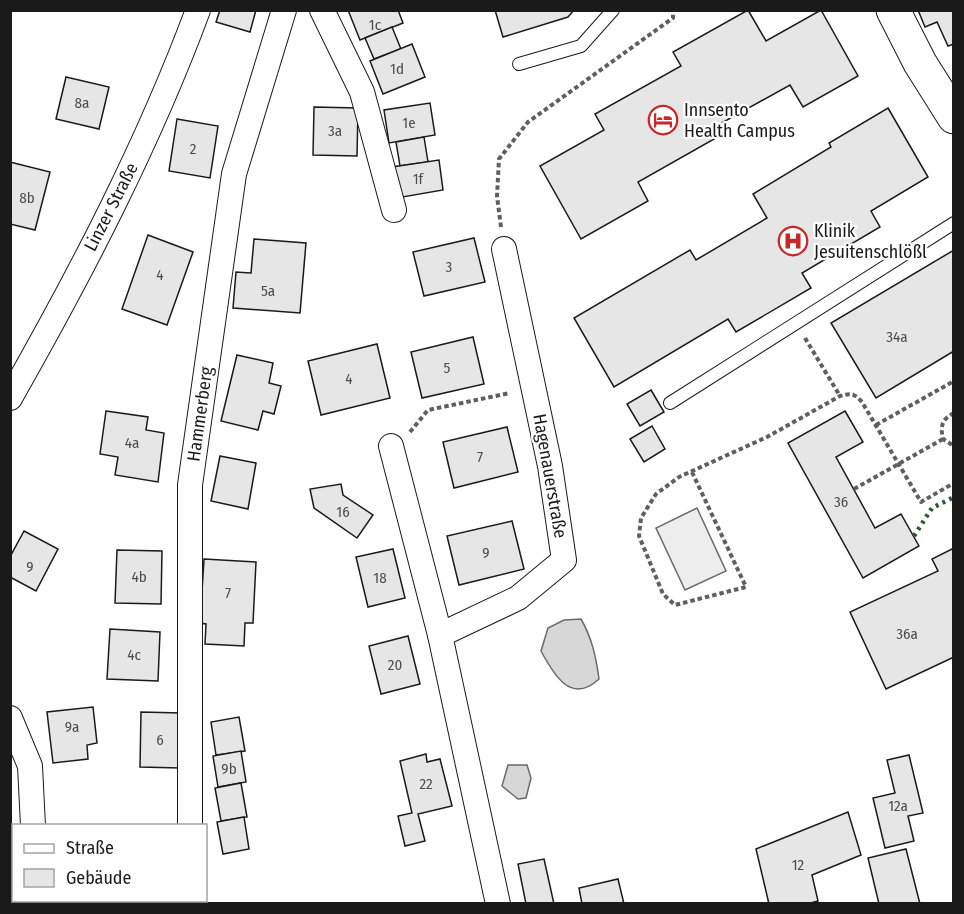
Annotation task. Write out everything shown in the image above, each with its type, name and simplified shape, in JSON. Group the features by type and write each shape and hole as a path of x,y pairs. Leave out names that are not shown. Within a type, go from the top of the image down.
{"main road":[{"path":"893,10 920,63 954,117"}],"street":[{"name":"Linzer Straße","path":"10,398 53,322 162,104 198,10"},
{"name":"Hammerberg","path":"190,824 190,485 234,174 284,10"},
{"path":"322,10 362,92 394,210"},
{"name":"Hagenauerstraße","path":"441,635 518,598 564,560 550,466 504,249"},
{"path":"392,450 441,635 498,903"},
{"path":"10,718 30,766 33,824"}],"lane":[{"path":"519,64 581,46 612,10"},
{"path":"670,403 954,223"}],"path":[{"path":"504,249 497,196 499,159 528,122 653,34 673,18 673,10"},
{"path":"796,323 840,396"},
{"path":"876,425 954,381"},
{"path":"392,450 428,410 533,387"},
{"path":"692,472 746,587 675,605 663,594 639,536 641,518 656,494 679,477 767,437 840,396 849,393 855,395 876,425 921,502 954,483"},
{"path":"954,412 945,418 941,426 943,439 954,446"},
{"path":"854,489 943,439"}],"shaded area":[{"path":"697,508 726,571 685,590 656,528"},
{"path":"581,619 593,648 599,679 580,689 564,684 541,651 548,628 564,620"},
{"path":"508,765 527,765 531,778 526,798 518,799 502,786"}],"building":[{"path":"220,10 256,10 250,32 216,22"},
{"path":"348,10 398,10 403,23 360,40"},
{"path":"495,10 574,10 568,17 503,37"},
{"name":"Innsento Health Campus","path":"748,10 766,41 821,10 858,76 803,107 790,85 718,125 723,134 638,182 648,201 581,239 540,166 604,130 595,114 681,66 673,52"},
{"path":"918,10 954,10 954,44 948,46 937,22 925,27"},
{"path":"392,27 401,49 374,59 365,38"},
{"path":"412,44 425,77 383,94 370,61"},
{"path":"66,77 109,87 99,129 56,119"},
{"path":"430,103 435,135 389,143 384,110"},
{"path":"314,107 358,108 357,156 313,155"},
{"name":"Klinik Jesuitenschlößl","path":"888,108 928,177 871,211 880,227 802,273 811,288 736,332 728,319 614,387 574,318 690,250 696,260 767,218 753,194 831,147 829,143"},
{"path":"177,119 218,126 210,178 169,171"},
{"path":"424,137 428,162 400,166 396,142"},
{"path":"439,160 443,190 397,198 392,167"},
{"path":"10,162 50,172 35,230 10,224"},
{"path":"148,235 193,252 167,325 122,309"},
{"path":"474,238 485,282 424,296 413,252"},
{"path":"254,239 306,243 300,313 233,308 236,272 251,273"},
{"path":"954,250 954,351 876,398 831,323"},
{"path":"473,337 484,384 422,398 411,352"},
{"path":"377,344 390,398 321,415 308,361"},
{"path":"237,355 273,363 269,383 281,386 274,414 263,411 258,430 221,421"},
{"path":"651,390 664,412 640,426 627,404"},
{"path":"106,411 148,417 146,430 164,433 158,482 115,475 118,457 100,454"},
{"path":"845,411 863,442 836,457 875,528 901,514 919,546 863,578 788,443"},
{"path":"652,426 665,449 644,462 630,439"},
{"path":"507,427 518,472 454,488 443,442"},
{"path":"220,456 256,463 248,509 211,501"},
{"path":"341,484 343,495 373,515 357,538 314,508 310,489"},
{"path":"512,521 524,569 459,585 447,536"},
{"path":"24,531 58,549 36,591 10,577 10,557"},
{"path":"954,548 954,657 886,689 850,612 938,571 932,559"},
{"path":"393,549 405,598 368,607 356,557"},
{"path":"117,550 162,551 161,604 115,603"},
{"path":"204,559 256,562 253,623 245,623 244,646 205,644 206,624 200,623"},
{"path":"110,629 160,632 158,681 107,679"},
{"path":"408,636 420,684 381,694 369,646"},
{"path":"93,707 97,743 87,745 88,759 53,763 47,712"},
{"path":"141,712 181,713 180,768 140,767"},
{"path":"239,717 245,751 216,755 211,722"},
{"path":"241,751 246,782 218,787 213,756"},
{"path":"426,754 427,762 440,759 452,806 418,814 425,841 405,846 398,816 412,813 400,761"},
{"path":"909,755 923,813 908,816 914,841 885,848 873,798 895,793 887,760"},
{"path":"241,783 247,817 221,821 215,788"},
{"path":"848,812 861,855 812,875 818,901 807,904 769,904 756,849"},
{"path":"244,817 249,849 223,854 217,822"},
{"path":"906,849 920,904 879,904 868,858"},
{"path":"544,859 554,904 526,904 518,864"},
{"path":"618,879 624,904 582,904 579,888"}],"hedge":[{"path":"914,536 932,508 954,497"}],"place":[{"name":"Innsento Health Campus","path":"663,120"},
{"name":"Klinik Jesuitenschlößl","path":"793,241"}]}
